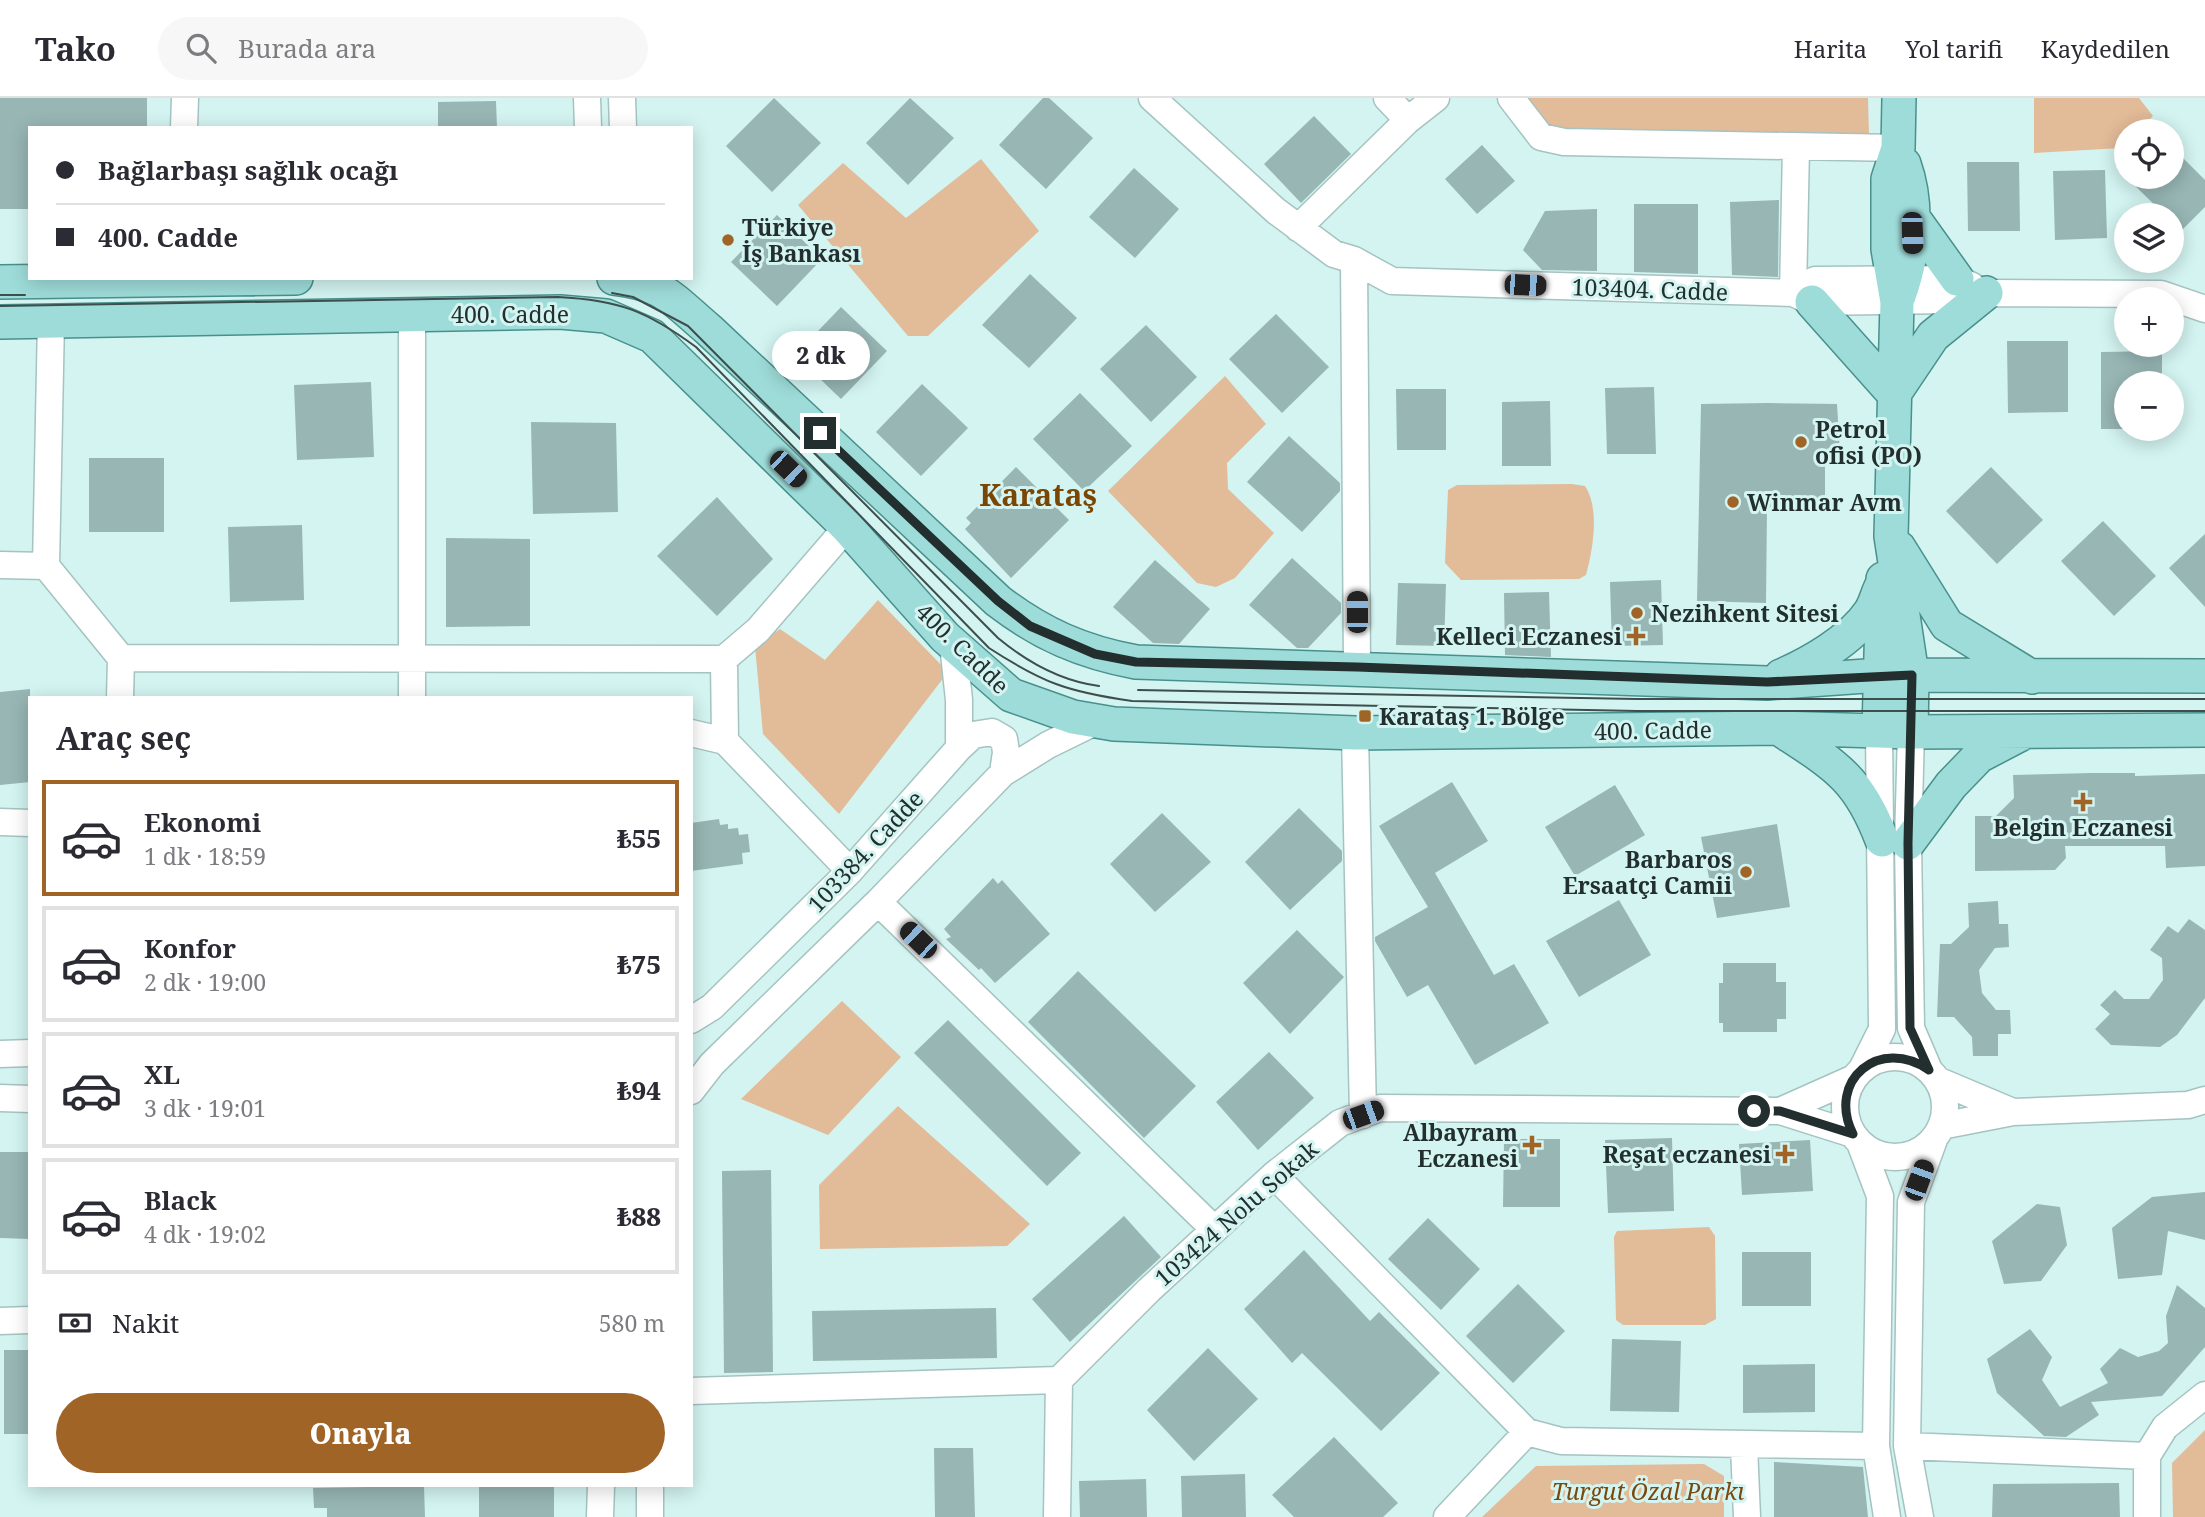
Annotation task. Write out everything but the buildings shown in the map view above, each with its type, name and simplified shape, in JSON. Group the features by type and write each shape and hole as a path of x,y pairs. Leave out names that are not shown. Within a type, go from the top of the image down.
{"main road":[{"path":"1895,732 1896,675 1891,537 1898,287 1888,249 1888,179 1898,148 1899,98"},
{"path":"1898,148 1908,177 1913,251 1898,287"},
{"path":"1894,394 1933,336 1972,286 1912,216"},
{"path":"0,282 120,280"},
{"path":"638,280 659,288 709,330 998,601 1030,626 1095,654 1136,662 1767,682 1896,675 2205,676"},
{"path":"1803,298 1894,394"},
{"name":"400. Cadde","path":"0,322 560,312 606,316 652,335 847,527 953,644 1011,695 1073,717 1097,721 1354,733 1778,728 1895,732 2029,729 2205,730"},
{"path":"1767,682 1817,657 1870,612 1882,584 1891,537"},
{"path":"1891,537 1947,625 2032,677"},
{"path":"1882,584 1896,675"},
{"path":"1778,728 1847,777 1895,841 1979,756 2029,729"}],"street":[{"path":"184,126 185,98"},
{"path":"587,98 588,126"},
{"path":"622,98 623,126"},
{"name":"103404. Cadde","path":"1152,98 1298,228 1334,254 1354,260 1391,281 1803,298 1898,287 1952,300 1972,286 2161,294 2205,309"},
{"path":"1387,98 1408,120"},
{"path":"1298,228 1408,120 1436,98"},
{"path":"1511,98 1541,137 1564,142 1898,148"},
{"path":"1796,147 1803,298"},
{"path":"1354,260 1357,667"},
{"path":"411,314 412,696"},
{"path":"51,320 46,566 121,658 120,696"},
{"path":"121,658 411,661 724,659 758,630 847,527"},
{"path":"0,565 46,566"},
{"path":"953,644 959,700 959,748"},
{"path":"724,659 725,741"},
{"path":"693,1088 712,1064 878,902 1003,773 1048,745 1097,721"},
{"path":"959,748 973,735 992,732 1004,740 1003,773"},
{"path":"1887,1517 1876,1446 1880,1196 1844,1112 1848,1088 1882,1029 1895,841 1895,732"},
{"path":"693,733 725,741 849,870"},
{"path":"1354,733 1363,1115"},
{"name":"103384. Cadde","path":"693,1019 712,1007 849,870 959,748"},
{"path":"0,822 28,823"},
{"path":"1895,841 1910,1028 1945,1102 1938,1131 1911,1202 1907,1446 1920,1517"},
{"path":"878,902 1214,1229"},
{"path":"0,1054 28,1053"},
{"path":"1858,1073 1884,1058 1908,1059 1933,1075 2013,1112"},
{"name":"103424 Nolu Sokak","path":"1780,1111 1858,1073"},
{"path":"0,1098 28,1099"},
{"path":"1856,1139 1881,1155 1905,1156 1927,1146 1938,1131 2013,1112 2188,1105 2205,1100"},
{"name":"103424 Nolu Sokak","path":"1059,1380 1214,1229 1274,1175 1340,1123 1380,1108 1780,1111 1856,1139"},
{"path":"1274,1175 1527,1432 1561,1441 1876,1446"},
{"path":"0,1321 28,1320"},
{"path":"693,1391 1059,1380 1057,1517"},
{"path":"2147,1517 2147,1456 2165,1427 2205,1395"},
{"path":"1447,1517 1527,1432"},
{"path":"1744,1446 1747,1517"},
{"path":"1907,1446 2147,1456"},
{"path":"600,1517 601,1487"},
{"path":"650,1487 650,1517"}],"green space":[{"path":"1524,98 1868,98 1869,135 1554,131"},
{"path":"2034,98 2139,98 2153,116 2150,119 2114,119 2114,148 2034,153"},
{"path":"981,159 1039,231 928,336 908,336 798,205 843,163 906,218"},
{"path":"1225,376 1266,424 1227,463 1228,489 1274,533 1235,578 1216,587 1197,583 1108,491"},
{"path":"1457,485 1585,486 1590,495 1594,517 1593,542 1586,575 1579,579 1461,580 1445,563 1448,490"},
{"path":"878,600 948,672 839,814 763,734 755,646 780,629 825,660"},
{"path":"842,1001 901,1057 828,1135 741,1099"},
{"path":"898,1106 1030,1224 1007,1246 820,1249 819,1185"},
{"path":"1709,1227 1715,1236 1716,1319 1705,1325 1623,1325 1616,1320 1614,1237 1617,1231"},
{"path":"2205,1430 2205,1517 2173,1517 2172,1463"},
{"name":"Turgut Özal Parkı","path":"1704,1464 1724,1476 1724,1517 1482,1517 1536,1466"}],"tram line":[{"path":"612,293 633,297 688,326 998,638 1045,669 1071,680 1099,686"},
{"path":"0,295 25,295"},
{"path":"0,306 558,297 598,301 632,310 662,324 696,347 989,648 1041,678 1073,690 1110,698 1132,701 1637,711 2205,711"},
{"path":"1138,690 1637,699 2205,699"}],"place":[{"name":"Türkiye İş Bankası","path":"728,240"},
{"name":"Petrol ofisi (PO)","path":"1801,442"},
{"name":"Winmar Avm","path":"1733,502"},
{"name":"Nezihkent Sitesi","path":"1637,613"},
{"name":"Kelleci Eczanesi","path":"1636,636"},
{"name":"Karataş 1. Bölge","path":"1365,716"},
{"name":"Belgin Eczanesi","path":"2083,802"},
{"name":"Barbaros Ersaatçi Camii","path":"1746,872"},
{"name":"Albayram Eczanesi","path":"1532,1145"},
{"name":"Reşat eczanesi","path":"1785,1154"}],"district":[{"name":"Karataş","path":"1038,494"}],"route":[{"path":"820,433 998,601 1030,626 1065,644 1095,654 1136,662 1767,682 1912,675 1908,843 1910,1028 1929,1070 1908,1059 1896,1057 1872,1062 1862,1069 1848,1088 1845,1100 1844,1112 1853,1134 1780,1111 1754,1111"}]}
